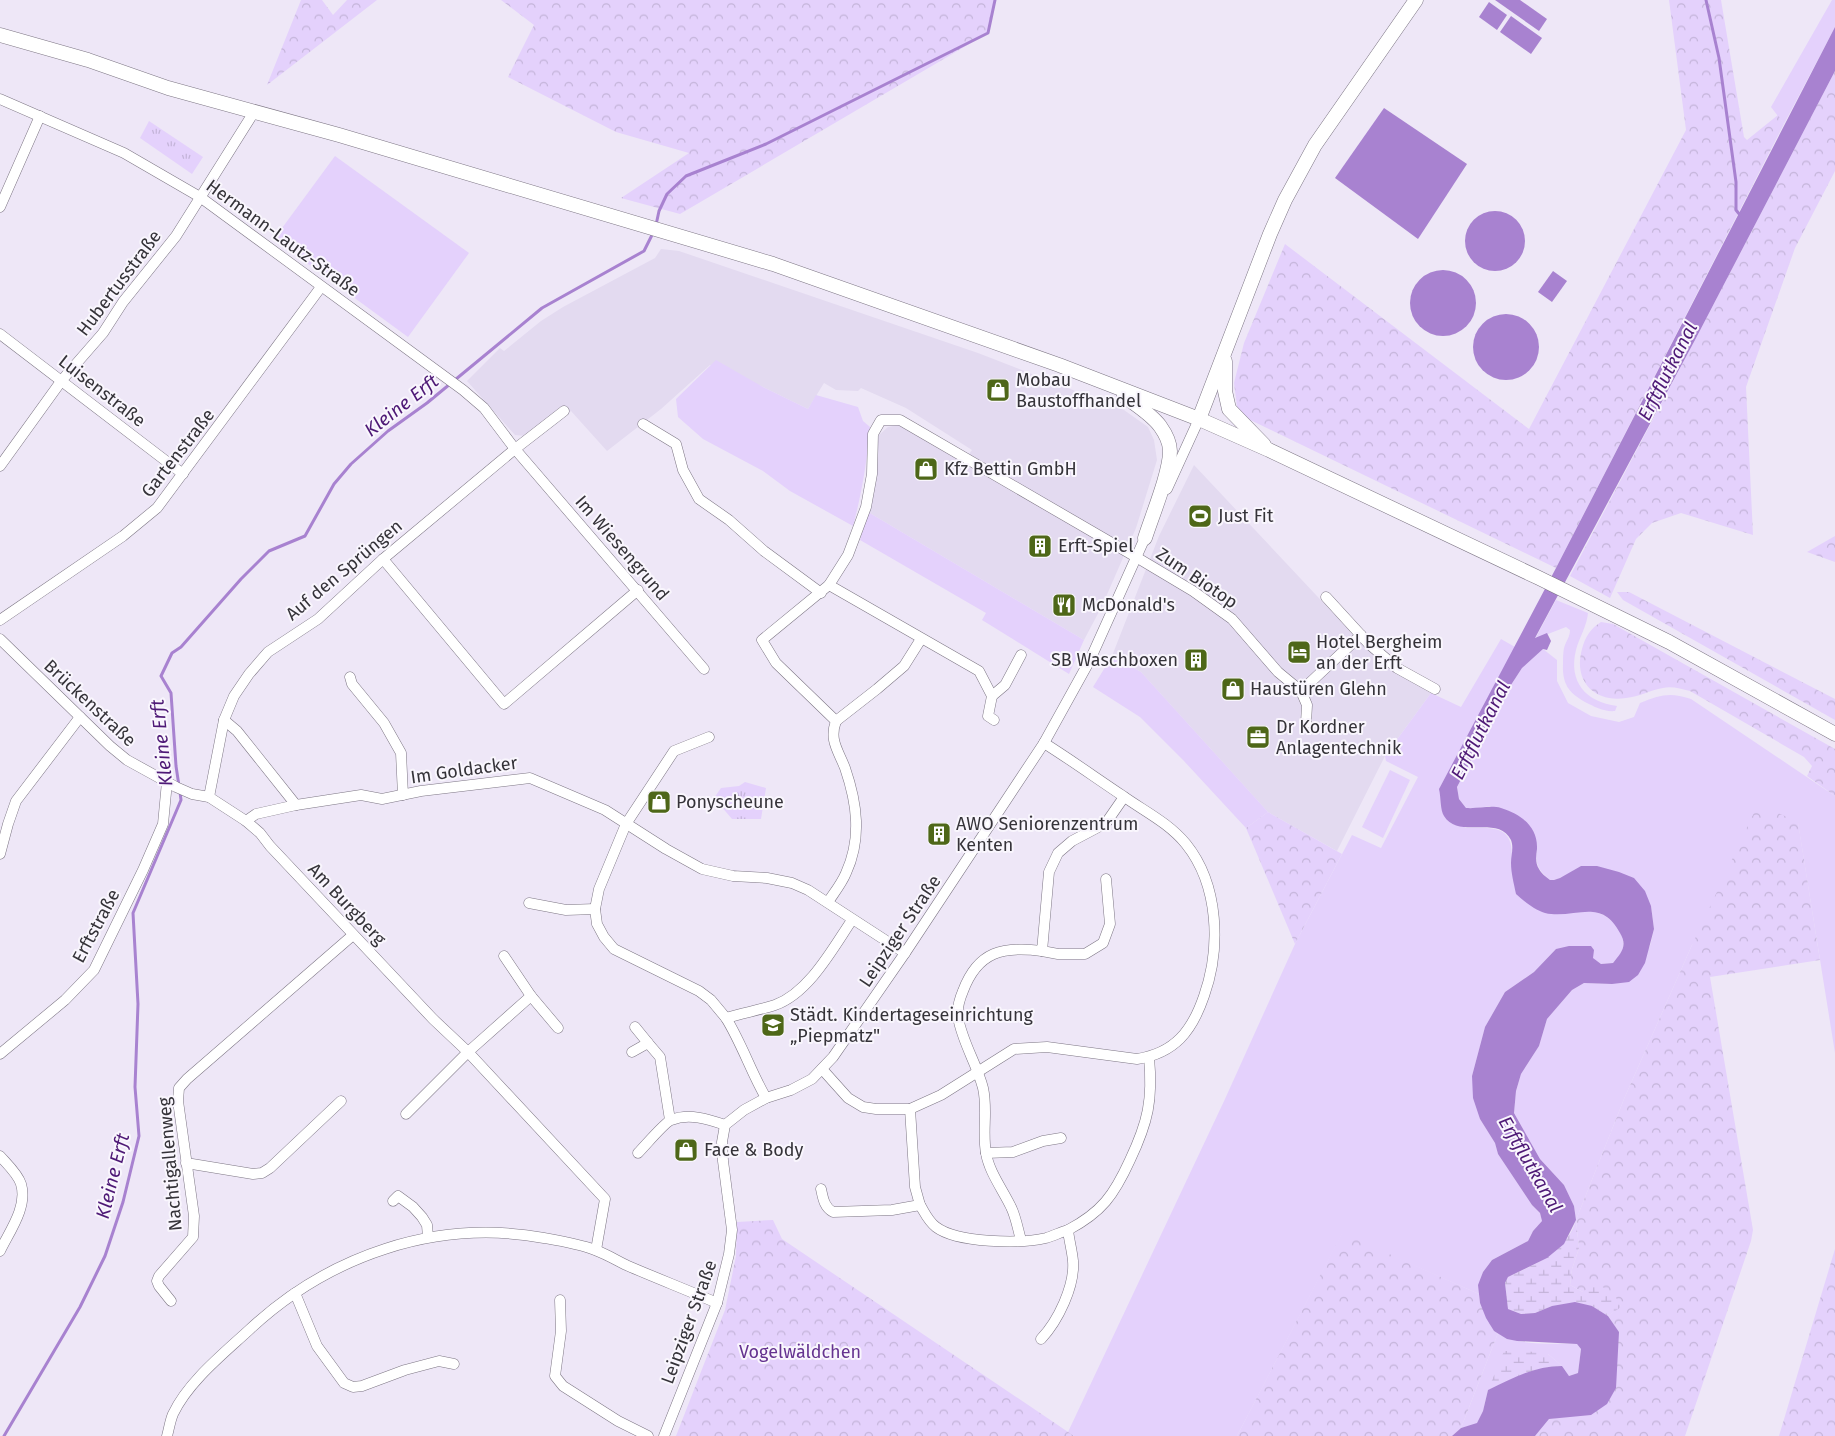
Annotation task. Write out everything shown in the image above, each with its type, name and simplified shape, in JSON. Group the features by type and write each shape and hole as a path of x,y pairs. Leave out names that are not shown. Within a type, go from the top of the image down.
{"main road":[{"path":"1198,419 1285,200 1315,145 1416,0"},
{"path":"0,34 88,60 168,88 339,135 774,264 1059,365 1198,419 1269,450 1572,593 1668,642 1835,734"},
{"path":"1225,351 1225,391 1229,409 1269,450"},
{"path":"1110,386 1152,417 1160,426 1170,446 1164,478 1145,538"}],"street":[{"name":"Hermann-Lautz-Straße","path":"0,99 124,153 200,197 446,376 484,408 515,449"},
{"name":"Hubertusstraße","path":"0,466 62,380 103,333 123,302 176,236 254,112"},
{"path":"0,207 40,116"},
{"name":"Gartenstraße","path":"0,620 123,536 157,508 321,286"},
{"name":"Luisenstraße","path":"0,334 183,474"},
{"name":"Auf den Sprüngen","path":"209,797 224,720 234,696 249,674 268,652 318,619 383,559 515,449 564,411"},
{"name":"Leipziger Straße","path":"664,1436 717,1303 724,1279 732,1230 723,1161 722,1142 725,1125 744,1110 766,1098 791,1090 812,1079 833,1057 905,953 1044,743 1090,660 1198,419"},
{"name":"Zum Biotop","path":"825,589 848,555 866,507 872,474 873,434 881,420 900,420 1192,591 1232,619 1278,672 1301,691"},
{"path":"643,424 676,444 683,470 699,499 729,520 764,550 825,589 979,671 992,696"},
{"name":"Im Wiesengrund","path":"515,449 704,669"},
{"path":"383,559 504,704 638,590"},
{"path":"825,589 762,640 776,662 836,721"},
{"path":"1326,598 1360,635 1397,668 1435,689"},
{"path":"1306,723 1307,705 1301,691 1360,635"},
{"name":"Brückenstraße","path":"0,639 127,760 192,794"},
{"path":"828,902 846,875 856,844 857,829 852,795 832,731 836,721 877,690 904,666 921,639"},
{"path":"994,720 988,716 992,696 1005,685 1021,655"},
{"name":"Im Goldacker","path":"350,678 352,684 384,723 401,753 402,795"},
{"path":"0,854 4,823 16,801 80,717"},
{"path":"224,720 238,731 296,805"},
{"path":"709,737 674,751 626,824 599,889 595,909 597,924 604,937 614,948 700,991 711,1000 726,1018 738,1037 766,1098"},
{"path":"822,1069 848,1098 863,1107 910,1109 941,1095 1014,1049 1036,1046 1061,1048 1137,1059 1149,1057 1167,1050 1177,1043 1188,1030 1199,1010 1211,973 1214,950 1212,904 1208,885 1196,859 1186,844 1155,817 1044,743"},
{"name":"Im Goldacker","path":"246,821 256,814 296,805 361,796 382,799 421,791 530,778 605,810 702,869 733,876 792,882 828,902 852,920 905,953"},
{"name":"Erftstraße","path":"0,1054 65,1000 94,970 144,870 163,824 171,784"},
{"name":"Am Burgberg","path":"192,794 209,797 246,821 260,833 353,935 433,1019 468,1052 605,1199 596,1250"},
{"path":"1042,951 1049,872 1053,862 1058,853 1072,841 1106,824 1124,797"},
{"path":"1021,1240 1012,1210 991,1169 986,1153 984,1135 986,1113 983,1087 961,1032 957,1014 962,994 974,968 990,956 1003,950 1020,948 1058,954 1085,954 1103,943 1110,924 1106,880"},
{"path":"529,903 566,910 595,909"},
{"path":"726,1018 776,1004 796,993 819,968 852,920"},
{"name":"Nachtigallenweg","path":"171,1301 157,1281 193,1237 194,1216 178,1101 180,1088 187,1079 353,935"},
{"path":"504,956 531,996 558,1028"},
{"path":"406,1114 468,1052 531,996"},
{"path":"635,1027 660,1057 670,1120"},
{"path":"632,1052 648,1043"},
{"path":"910,1109 916,1187 920,1204 928,1219 949,1234 962,1238 1021,1240 1046,1238 1068,1230 1092,1215 1110,1198 1142,1134 1149,1112 1151,1093 1149,1057"},
{"path":"186,1163 253,1174 262,1173 270,1168 340,1101"},
{"path":"638,1153 670,1120 694,1117 725,1125"},
{"path":"986,1153 1013,1152 1043,1141 1061,1138"},
{"path":"0,1156 21,1184 23,1198 0,1251"},
{"path":"820,1189 827,1209 839,1213 892,1210 920,1204"},
{"path":"393,1201 398,1196 414,1207 427,1225 428,1237"},
{"path":"1041,1340 1053,1324 1071,1285 1073,1260 1068,1230"},
{"path":"167,1436 173,1414 202,1374 269,1311 317,1279 381,1250 428,1237 460,1232 495,1231 557,1240 596,1250 717,1303"},
{"path":"295,1293 317,1346 344,1383 353,1387 362,1386 405,1370 438,1361 454,1364"},
{"path":"560,1300 561,1332 556,1376 563,1386 618,1421 648,1436"}],"shaded area":[{"path":"661,249 679,251 978,353 1124,410 1148,427 1154,440 1157,460 1136,528 1102,606 1084,640 868,512 879,435 888,427 898,425 963,462 972,450 906,408 861,388 858,391 836,390 824,383 808,409 763,387 710,365 661,409 607,451 571,411 567,414 560,407 526,436 515,435 467,381 500,348 504,351 541,321 563,307 655,258"},
{"path":"1194,465 1363,645 1394,671 1431,693 1385,756 1337,851 1268,812 1141,672 1112,656 1159,536"}],"green space":[{"path":"301,0 322,0 333,15 347,0 377,0 267,85"},
{"path":"501,0 994,0 988,33 680,214 621,198 689,153 616,132 508,77 534,25"},
{"path":"1669,0 1721,0 1744,137 1747,140 1778,115 1784,124 1556,568 1238,414 1234,383 1244,343 1285,244 1529,429 1686,130"},
{"path":"1832,0 1835,0 1835,27 1784,124 1771,107"},
{"path":"1835,71 1835,171 1795,248 1746,387 1753,535 1681,513 1652,523 1636,539 1610,598 1570,576"},
{"path":"149,121 203,157 192,174 140,138"},
{"path":"335,156 469,253 408,337 274,239"},
{"path":"716,360 763,387 808,409 816,395 858,407 863,421 870,427 864,477 853,526 790,491 763,471 703,439 678,417 676,399"},
{"path":"868,512 1084,640 1069,674 982,620 986,613 860,540"},
{"path":"1835,536 1835,562 1807,552"},
{"path":"1617,592 1629,592 1835,699 1835,720 1623,600"},
{"path":"1556,600 1588,613 1574,661 1577,681 1588,695 1596,700 1617,706 1615,711 1603,710 1585,702 1571,691 1565,682 1563,656 1570,630 1566,627 1535,639"},
{"path":"1601,622 1613,624 1835,749 1835,796 1807,776 1812,766 1804,757 1690,691 1666,687 1631,697 1615,699 1596,693 1584,680 1580,660 1587,637 1591,630"},
{"path":"1501,639 1515,647 1439,789 1465,828 1495,829 1507,836 1512,852 1511,865 1562,914 1580,911 1597,912 1615,924 1622,937 1623,944 1621,953 1613,963 1601,964 1592,958 1556,949 1534,972 1505,992 1485,1027 1472,1076 1480,1119 1495,1143 1498,1154 1532,1205 1540,1213 1542,1221 1533,1231 1528,1241 1492,1260 1483,1272 1479,1285 1479,1294 1342,1234 1237,1436 1074,1436 1068,1432 1225,1099 1295,944 1352,835 1381,848 1418,777 1386,761 1385,756 1431,693 1461,707"},
{"path":"1543,649 1557,660 1557,681 1568,703 1591,716 1619,722 1634,717 1640,703 1654,698 1671,695 1691,699 1835,796 1835,1053 1798,823 1692,945 1624,1099 1576,1220 1574,1206 1564,1185 1540,1159 1514,1113 1516,1091 1521,1074 1539,1046 1547,1019 1572,990 1584,983 1612,984 1650,946 1654,929 1651,906 1581,866 1562,877 1550,880 1542,873 1538,866 1536,858 1537,847 1490,806 1474,809 1466,808 1459,799 1457,787 1509,688 1522,668"},
{"path":"1112,656 1141,672 1268,812 1246,828 1140,717 1093,687"},
{"path":"1390,770 1410,780 1383,838 1362,827"},
{"path":"745,782 766,788 761,819 732,819 714,798 721,788 739,786"},
{"path":"1758,804 1798,822 1820,960 1710,977 1753,1230 1751,1241 1685,1436 1535,1436 1549,1419 1568,1416 1619,1332 1608,1316 1621,1306 1583,1292 1570,1285 1572,1269 1579,1248 1576,1220 1624,1099 1692,945"},
{"path":"1268,812 1342,854 1295,944 1246,828"},
{"name":"Vogelwäldchen","path":"773,1220 782,1239 1074,1436 676,1436 725,1310 736,1256 737,1222"},
{"path":"1576,1220 1579,1248 1572,1269 1570,1285 1583,1292 1596,1283 1614,1294 1621,1307 1608,1316 1592,1306 1552,1306 1535,1313 1521,1314 1508,1309 1505,1283 1508,1277 1540,1262 1558,1249 1565,1241"},
{"path":"1342,1233 1479,1294 1480,1303 1494,1331 1498,1333 1461,1428 1452,1436 1237,1436"},
{"path":"1835,1249 1835,1436 1779,1436"},
{"path":"1498,1333 1526,1342 1577,1344 1581,1349 1578,1373 1569,1376 1562,1366 1548,1354 1488,1390 1483,1411 1477,1424 1461,1428"},
{"path":"1504,1351 1548,1354 1562,1366 1533,1371 1488,1390"}],"water":[{"path":"1495,0 1520,0 1547,19 1539,31"},
{"path":"1489,2 1507,15 1497,30 1479,17"},
{"path":"1511,16 1542,38 1531,54 1500,32"},
{"name":"Erftflutkanal","path":"1835,27 1835,71 1695,340 1535,638 1547,633 1551,641 1547,650 1543,649 1522,668 1509,688 1457,787 1459,799 1466,808 1501,808 1527,822 1537,841 1536,859 1538,867 1550,880 1560,878 1581,866 1597,866 1634,878 1645,891 1651,906 1654,929 1645,963 1638,975 1629,982 1612,984 1584,983 1572,990 1547,1019 1539,1046 1521,1074 1516,1091 1514,1113 1540,1159 1564,1185 1574,1206 1576,1220 1564,1244 1547,1258 1508,1277 1505,1283 1508,1309 1521,1314 1535,1313 1552,1306 1575,1302 1592,1306 1608,1316 1619,1332 1616,1388 1607,1404 1591,1415 1549,1419 1535,1436 1452,1436 1461,1428 1477,1423 1483,1411 1488,1390 1506,1381 1543,1368 1552,1367 1562,1366 1569,1376 1578,1373 1581,1349 1577,1344 1507,1339 1494,1331 1480,1303 1478,1285 1483,1272 1492,1260 1528,1241 1533,1231 1542,1221 1540,1213 1532,1205 1498,1154 1495,1143 1480,1119 1473,1098 1472,1076 1485,1027 1505,992 1534,972 1556,949 1569,946 1591,946 1594,950 1593,958 1601,964 1613,963 1621,953 1623,942 1613,922 1604,915 1596,912 1545,913 1533,908 1522,900 1516,894 1513,878 1511,840 1505,832 1497,829 1459,826 1451,823 1444,816 1439,789 1556,568"},
{"path":"1384,108 1467,164 1418,239 1335,178"},
{"path":"1489,211 1501,211 1512,216 1520,224 1525,235 1523,253 1512,266 1501,271 1489,271 1478,266 1470,258 1465,247 1465,235 1470,224 1478,216"},
{"path":"1443,270 1455,273 1466,280 1473,291 1476,303 1473,315 1466,326 1455,333 1443,336 1431,333 1420,326 1413,315 1410,303 1413,291 1420,280 1431,273"},
{"path":"1553,271 1567,281 1552,302 1538,292"},
{"path":"1506,314 1518,317 1529,324 1536,335 1539,347 1536,359 1529,370 1518,377 1506,380 1494,377 1483,370 1476,359 1473,347 1476,335 1483,324 1494,317"}],"waterway":[{"path":"656,225 659,211 667,194 686,176 766,144 988,33 995,0"},
{"path":"1706,0 1719,58 1736,182 1736,210 1740,215"},
{"name":"Kleine Erft","path":"179,786 171,693 161,676 172,653 181,647 241,579 269,551 305,536 334,484 351,464 388,431 427,403 542,308 644,251 653,233"},
{"name":"Kleine Erft","path":"4,1436 80,1307 105,1256 123,1202 139,1136 135,1087 138,1004 133,913 181,800 180,792"}],"place":[{"name":"Mobau Baustoffhandel","path":"998,390"},
{"name":"Kfz Bettin GmbH","path":"926,469"},
{"name":"Just Fit","path":"1200,516"},
{"name":"Erft-Spiel","path":"1040,546"},
{"name":"McDonald's","path":"1064,605"},
{"name":"Hotel Bergheim an der Erft","path":"1299,652"},
{"name":"SB Waschboxen","path":"1196,660"},
{"name":"Haustüren Glehn","path":"1233,689"},
{"name":"Dr Kordner Anlagentechnik","path":"1258,737"},
{"name":"Ponyscheune","path":"659,802"},
{"name":"AWO Seniorenzentrum Kenten","path":"939,834"},
{"name":"Städt. Kindertageseinrichtung „Piepmatz\"","path":"773,1025"},
{"name":"Face & Body","path":"686,1150"}]}
